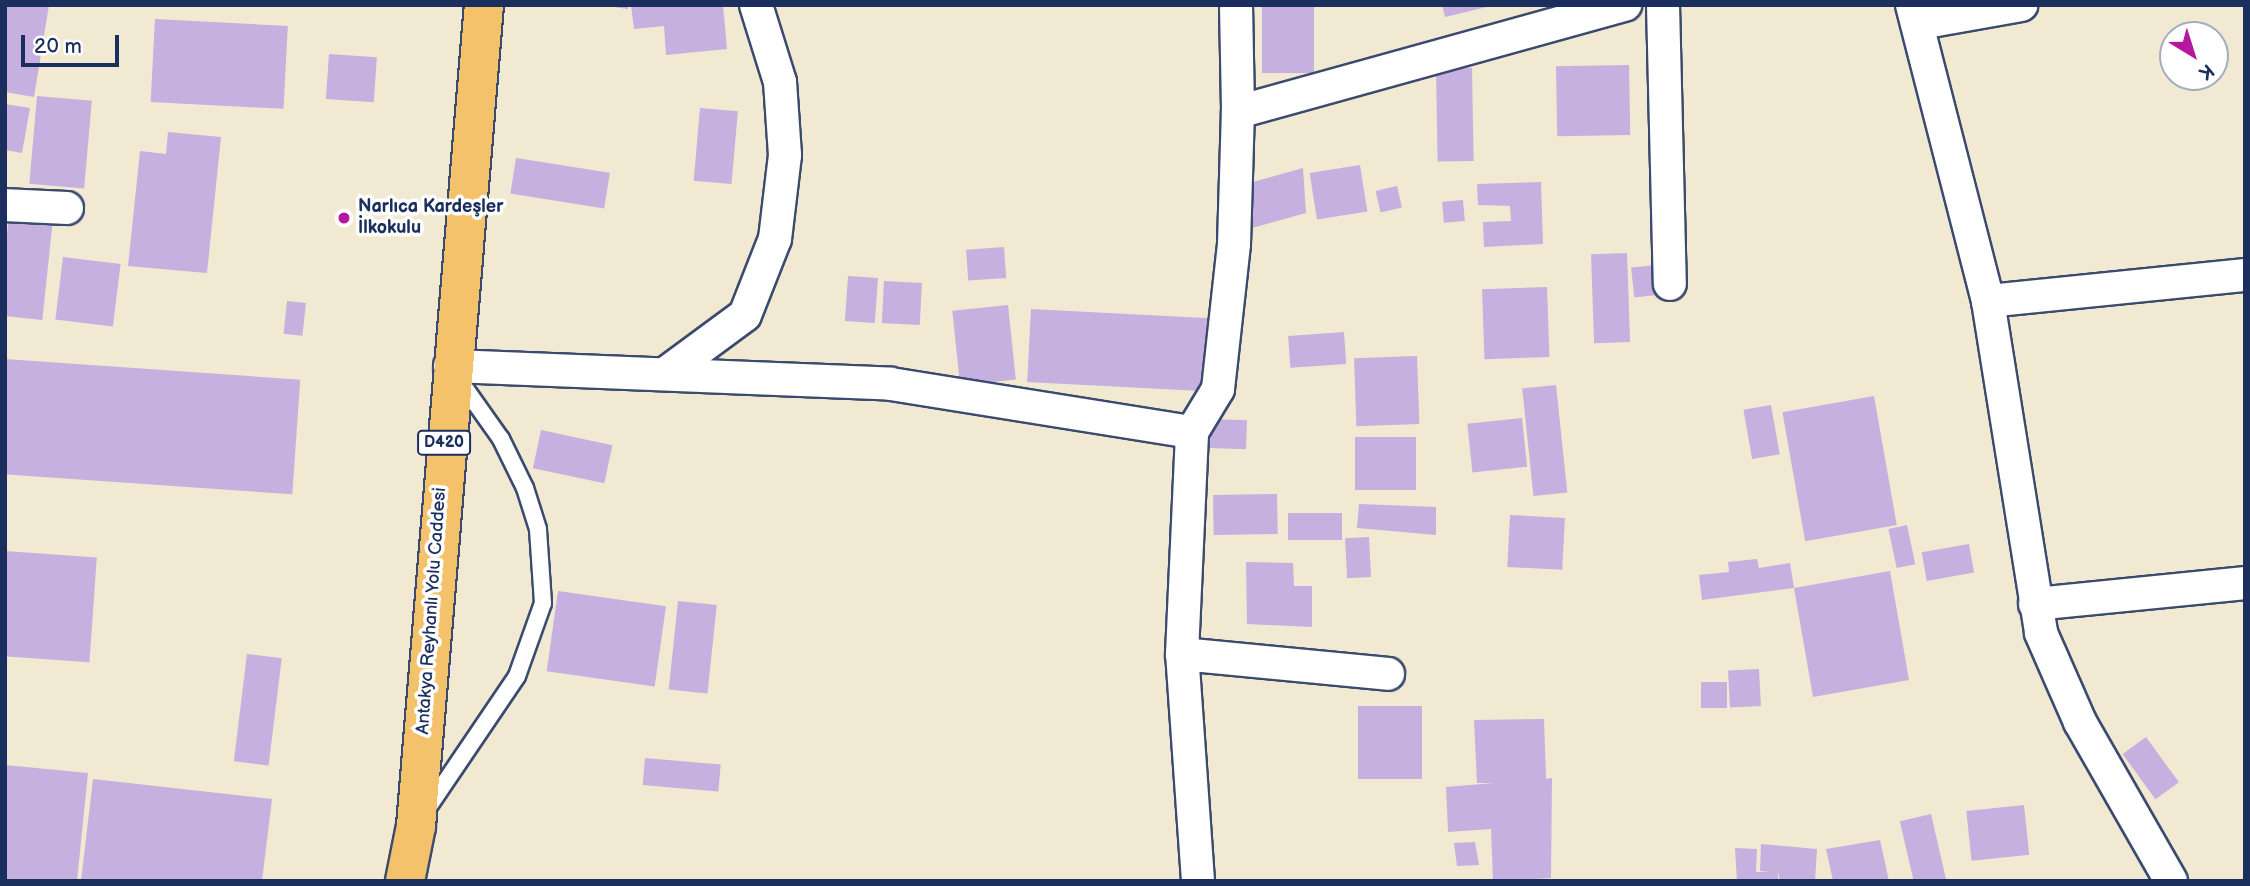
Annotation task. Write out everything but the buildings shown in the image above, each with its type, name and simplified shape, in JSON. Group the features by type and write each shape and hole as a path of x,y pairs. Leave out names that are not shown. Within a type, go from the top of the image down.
{"main road":[{"name":"Antakya Reyhanlı Yolu Caddesi","path":"405,881 416,826 450,366 484,5"}],"street":[{"path":"665,374 745,315 775,240 785,155 780,82 757,5"},
{"path":"1198,881 1182,654 1192,432 1218,389 1234,244 1238,111 1236,5"},
{"path":"1238,111 1625,5"},
{"path":"1662,5 1670,284"},
{"path":"2021,5 1916,14 1988,301 2035,604 2080,722 2171,881"},
{"path":"5,205 67,208"},
{"path":"1988,301 2245,275"},
{"path":"450,366 891,384 1192,432"},
{"path":"2035,604 2245,583"},
{"path":"1182,654 1388,674"}],"lane":[{"path":"416,826 517,676 543,603 538,529 525,488 501,439 450,366"}],"place":[{"name":"Narlıca Kardeşler İlkokulu","path":"344,218"}]}
